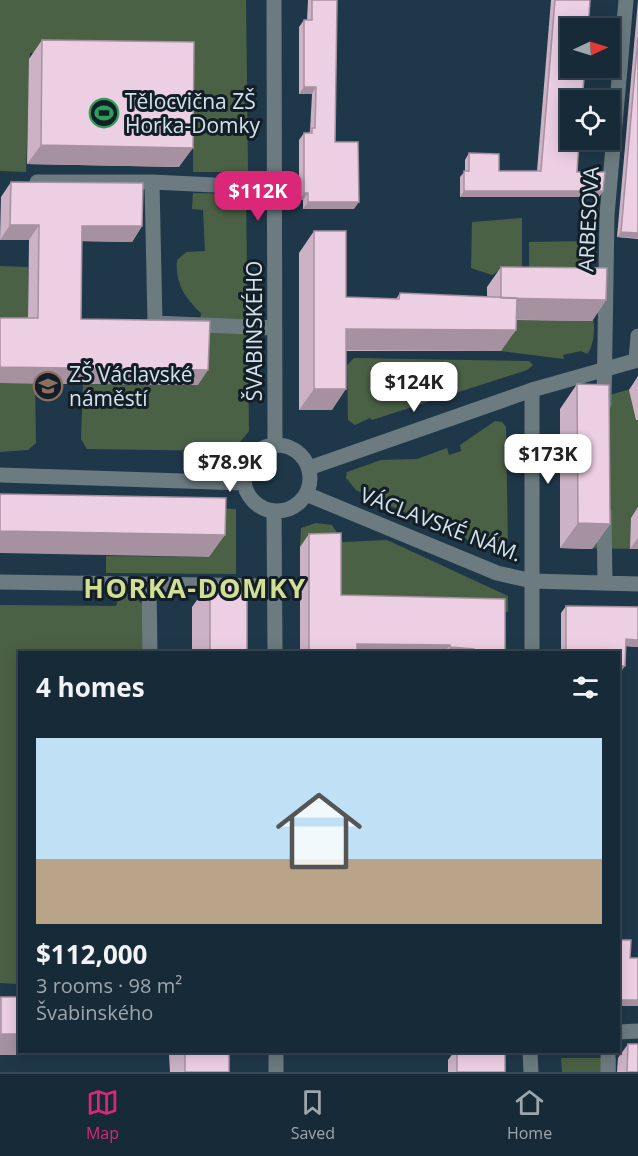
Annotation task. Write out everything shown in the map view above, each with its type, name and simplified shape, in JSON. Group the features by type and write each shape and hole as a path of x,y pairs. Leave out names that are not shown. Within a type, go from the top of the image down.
{"street":[{"name":"ŠVABINSKÉHO","path":"274,0 275,445"},
{"name":"ARBESOVA","path":"604,417 607,215 626,0"},
{"path":"37,182 152,182 275,188"},
{"path":"152,182 155,323 275,328"},
{"path":"309,468 532,390 637,360 638,336"},
{"name":"VÁCLAVSKÉ NÁM.","path":"306,494 497,573 532,581 532,390"},
{"path":"275,445 290,448 298,452 309,468 310,482 306,494 291,508 274,512 258,506 251,499 244,483 244,474 251,458 264,447 275,445"},
{"path":"0,475 244,483"},
{"path":"604,500 605,583"},
{"path":"274,512 275,651"},
{"path":"532,651 532,581 638,584"},
{"path":"0,582 274,585"},
{"path":"149,585 150,651"},
{"path":"620,1032 638,1031"},
{"path":"276,1053 276,1072"},
{"path":"530,1053 531,1072"},
{"path":"608,1053 608,1072"}],"green space":[{"path":"0,0 246,0 248,172 193,172 194,51 30,53 26,172 0,171"},
{"path":"193,193 246,194 249,431 236,447 228,451 87,449 81,439 83,384 197,385 201,313 182,289 177,268 177,260 186,252 205,251 203,210 192,209"},
{"path":"522,218 522,267 500,270 492,275 471,268 472,222"},
{"path":"591,241 592,271 529,271 529,242"},
{"path":"0,266 28,267 28,326 0,326"},
{"path":"592,317 594,336 587,354 581,351 563,355 564,359 501,351 502,319 591,321"},
{"path":"354,358 529,361 533,365 527,370 372,420 370,418 355,425 348,420 347,365"},
{"path":"0,383 35,383 36,443 28,450 0,452"},
{"path":"638,387 638,549 560,548 560,409"},
{"path":"495,421 502,422 506,427 508,549 500,554 370,497 356,490 346,478 347,472 381,460 417,459 447,448 449,455 461,451 460,445"},
{"path":"0,501 236,509 236,574 106,573 106,556 209,557"},
{"path":"316,523 332,525 343,542 387,540 508,596 508,612 348,610 300,547 301,528"},
{"path":"121,590 129,591 143,605 143,651 18,651 18,984 0,983 0,605 116,606"},
{"path":"561,1058 616,1058 616,1072 562,1072"}],"building":[{"path":"312,0 337,0 335,142 358,142 359,202 308,202 308,193 304,193 304,133 312,133 312,128 315,128 316,87 304,87 304,20 312,20"},
{"path":"555,0 590,0 589,18 560,18 560,78 584,78 583,90 560,90 560,150 578,150 577,172 605,172 603,191 464,191 464,171 469,171 469,153 499,154 499,171 541,171"},
{"path":"638,37 638,233 621,232"},
{"name":"Tělocvična ZŠ Horka-Domky","path":"42,40 194,42 193,148 41,145"},
{"path":"11,182 143,183 142,226 82,226 81,319 210,321 208,370 0,367 0,318 38,318 39,225 10,225"},
{"path":"314,231 346,231 346,297 399,299 400,293 517,298 516,330 346,329 346,389 314,389"},
{"path":"501,267 607,268 606,300 501,298"},
{"path":"577,384 609,385 610,524 578,523"},
{"path":"0,494 226,498 225,535 0,531"},
{"path":"341,533 341,595 505,599 505,651 474,651 474,649 450,647 450,645 357,644 357,651 309,651 309,534"},
{"path":"210,582 247,582 247,651 210,651"},
{"path":"566,606 638,607 638,640 626,639 625,666 620,666 620,651 566,651"},
{"path":"620,922 621,940 631,940 630,958 638,958 638,1000 620,1000"},
{"path":"1,997 18,997 18,1034 1,1034"},
{"path":"628,1044 638,1044 638,1072 627,1072"},
{"path":"185,1053 229,1053 229,1072 185,1072"},
{"path":"457,1053 505,1053 505,1072 457,1072"}],"place":[{"name":"Tělocvična ZŠ Horka-Domky","path":"104,113"},
{"name":"ZŠ Václavské náměstí","path":"48,386"}],"district":[{"name":"HORKA-DOMKY","path":"195,587"}]}
